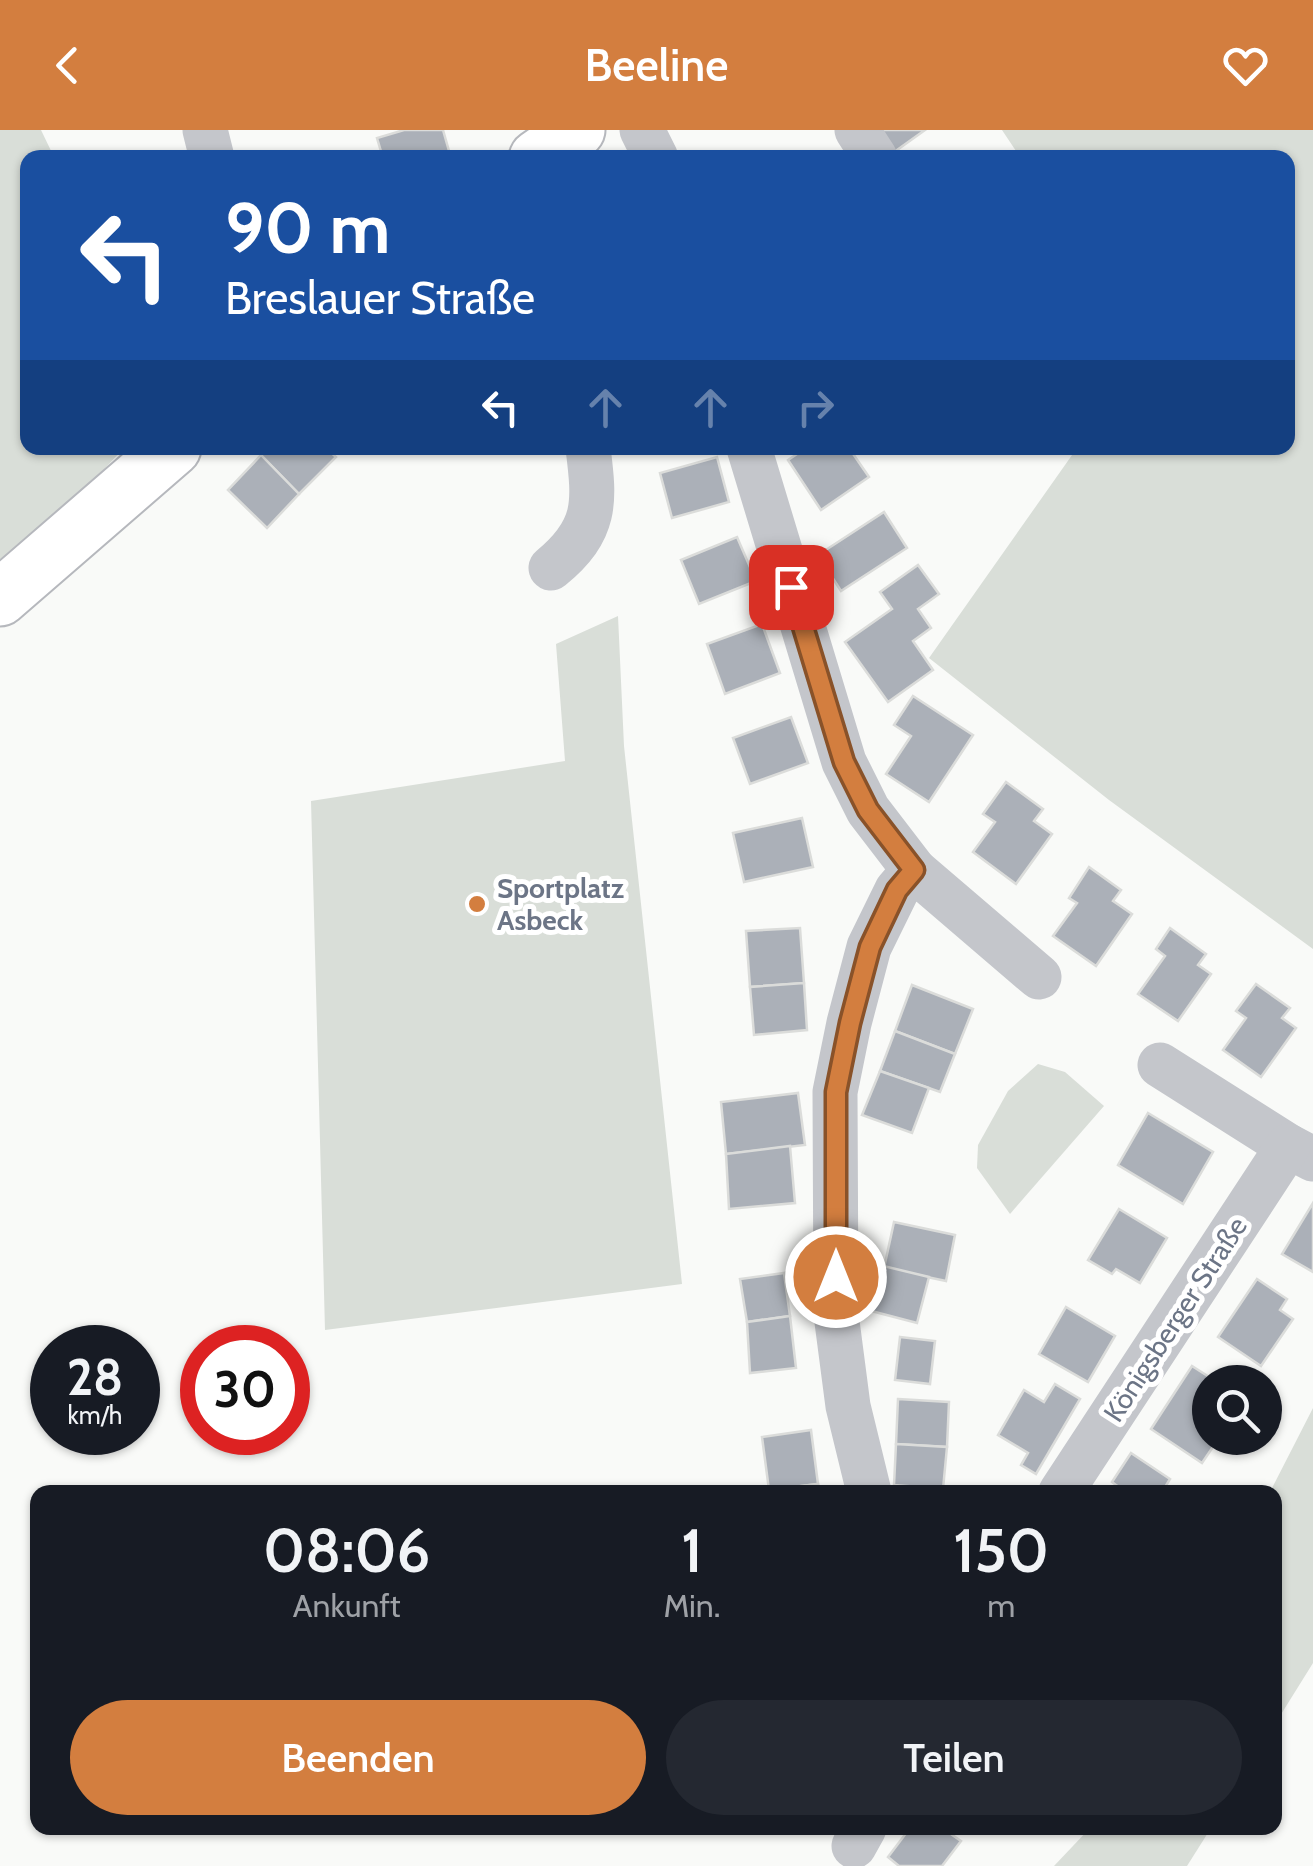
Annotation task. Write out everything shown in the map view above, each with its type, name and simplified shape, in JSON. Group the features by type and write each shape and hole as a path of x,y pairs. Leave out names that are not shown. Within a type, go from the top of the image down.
{"main road":[{"path":"548,150 576,130"},
{"path":"0,598 165,455"}],"street":[{"path":"551,568 573,550 588,525 592,507 589,455"},
{"path":"751,455 844,762 868,810 914,870 1039,977"},
{"path":"867,1485 848,1406 836,1314 836,1092 870,947 897,890 914,870"},
{"name":"Königsberger Straße","path":"1066,1485 1301,1152 1160,1064"}],"shaded area":[{"path":"0,130 41,130 51,150 20,150 20,455 117,455 34,544 0,568"},
{"path":"1002,130 1313,130 1313,949 1109,800 929,658 1072,455 1295,455 1295,150 1015,150"},
{"name":"Sportplatz Asbeck","path":"618,616 624,746 682,1284 325,1330 311,801 565,761 556,644"},
{"path":"1038,1064 1065,1072 1104,1106 1010,1214 977,1168 978,1145 1008,1091"},
{"path":"1313,1408 1313,1663 1282,1713 1282,1485 1274,1485"},
{"path":"1083,1835 1207,1835 1187,1866 1054,1866"}],"building":[{"path":"404,130 443,130 449,150 381,150 377,138"},
{"path":"872,130 925,130 897,150 886,150"},
{"path":"261,455 336,457 299,494"},
{"path":"261,455 299,494 267,528 228,490"},
{"path":"796,455 854,455 869,477 821,510 788,460"},
{"path":"717,457 729,502 672,518 660,473"},
{"path":"884,512 907,548 841,591 818,555"},
{"path":"737,537 756,581 699,604 681,560"},
{"path":"918,565 939,594 918,609 931,628 913,641 933,670 888,702 845,642 892,609 880,592"},
{"path":"762,624 780,673 725,694 707,644"},
{"path":"913,696 973,735 929,802 886,774 911,736 894,725"},
{"path":"791,717 808,763 750,784 733,738"},
{"path":"1006,782 1043,809 1034,821 1052,834 1016,884 973,852 995,822 983,814"},
{"path":"802,818 813,867 744,882 733,833"},
{"path":"1089,867 1121,890 1113,901 1132,914 1096,966 1053,936 1077,903 1069,898"},
{"path":"800,928 804,983 750,987 746,931"},
{"path":"1170,928 1206,954 1198,965 1211,974 1178,1021 1138,994 1165,956 1156,949"},
{"path":"804,983 807,1030 754,1035 750,987"},
{"path":"1256,984 1290,1008 1282,1018 1296,1028 1261,1077 1223,1050 1246,1018 1236,1011"},
{"path":"912,985 973,1009 955,1054 895,1031"},
{"path":"895,1031 955,1054 940,1092 880,1071"},
{"path":"880,1071 929,1088 912,1133 862,1115"},
{"path":"798,1093 805,1145 726,1154 721,1102"},
{"path":"1148,1113 1213,1152 1183,1204 1118,1165"},
{"path":"790,1146 795,1203 729,1209 726,1154"},
{"path":"1313,1203 1313,1272 1282,1254"},
{"path":"1119,1209 1167,1238 1140,1283 1116,1269 1112,1274 1088,1260"},
{"path":"894,1222 955,1235 946,1281 884,1268"},
{"path":"871,1263 929,1277 917,1323 860,1308"},
{"path":"784,1273 790,1316 747,1322 740,1279"},
{"path":"1257,1279 1287,1299 1280,1310 1293,1319 1262,1365 1218,1337"},
{"path":"1066,1307 1115,1336 1088,1382 1039,1354"},
{"path":"790,1316 796,1368 750,1373 747,1322"},
{"path":"900,1337 935,1341 930,1384 895,1380"},
{"path":"1192,1366 1192,1455 1207,1455 1202,1463 1151,1429"},
{"path":"1055,1384 1080,1399 1036,1474 1021,1465 1028,1453 998,1435 1024,1390 1044,1402"},
{"path":"898,1399 949,1402 947,1447 896,1444"},
{"path":"811,1430 818,1484 768,1485 762,1437"},
{"path":"896,1444 947,1447 943,1485 894,1485"},
{"path":"1131,1453 1170,1479 1166,1485 1112,1482"},
{"path":"905,1835 952,1835 961,1841 942,1866 899,1866 888,1857"}],"place":[{"name":"Sportplatz Asbeck","path":"477,904"}],"route":[{"path":"791,587 844,762 868,810 914,870 897,890 870,947 836,1092 836,1277"}]}
